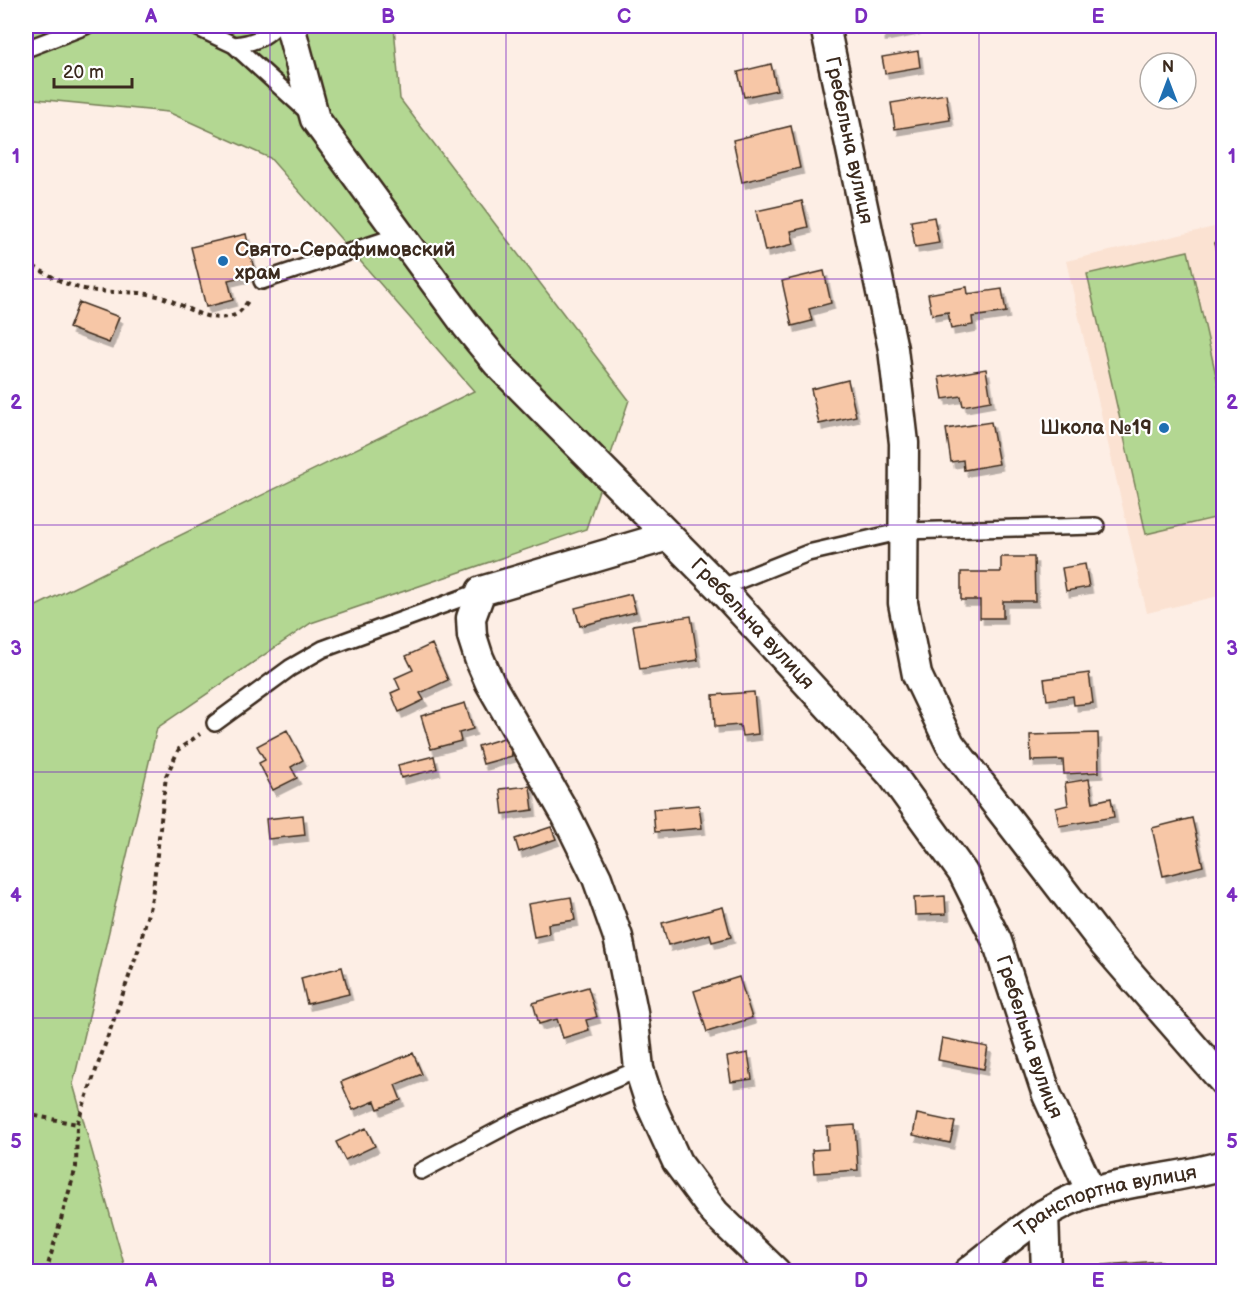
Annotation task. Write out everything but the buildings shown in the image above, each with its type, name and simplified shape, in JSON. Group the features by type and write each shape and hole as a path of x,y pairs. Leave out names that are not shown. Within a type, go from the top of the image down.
{"street":[{"path":"290,26 315,119"},
{"name":"Гребельна вулиця","path":"825,26 893,349 904,443 903,603 917,675 950,744 1104,944 1224,1082"},
{"name":"Гребельна вулиця","path":"315,119 498,364 720,588 892,775 963,873 997,941 1047,1095 1091,1192"},
{"path":"668,536 481,591 471,618 472,636 490,683 566,815 597,878 618,938 633,1012 639,1069 650,1103 677,1162 715,1213 776,1272"},
{"name":"Транспортна вулиця","path":"968,1272 1044,1214 1091,1192 1224,1165"},
{"path":"1044,1214 1046,1272"}],"lane":[{"path":"26,49 86,26"},
{"path":"194,26 234,45 315,119"},
{"path":"234,45 250,43 265,36 276,26"},
{"path":"262,281 400,235"},
{"path":"720,588 808,553 903,531 1096,526"},
{"path":"215,723 290,668 323,649 481,591"},
{"path":"421,1171 516,1121 639,1069"}],"path":[{"path":"26,262 65,283 84,290 153,294 175,300 193,312 211,318 229,317 241,312 262,281"},
{"path":"46,1272 76,1167 77,1124 144,930 152,898 166,776 179,749 215,723"},
{"path":"26,1114 77,1124"}],"shaded area":[{"name":"Школа №19","path":"1223,225 1223,595 1147,613 1066,261"}],"green space":[{"path":"26,26 394,26 400,99 629,400 586,529 311,623 157,728 73,1084 126,1271 26,1271 26,611 474,391 270,158 168,112 26,98"},
{"name":"Школа №19","path":"1188,251 1223,406 1223,516 1146,534 1087,274"}],"place":[{"name":"Свято-Серафимовский храм","path":"223,261"},
{"name":"Школа №19","path":"1164,428"}]}
